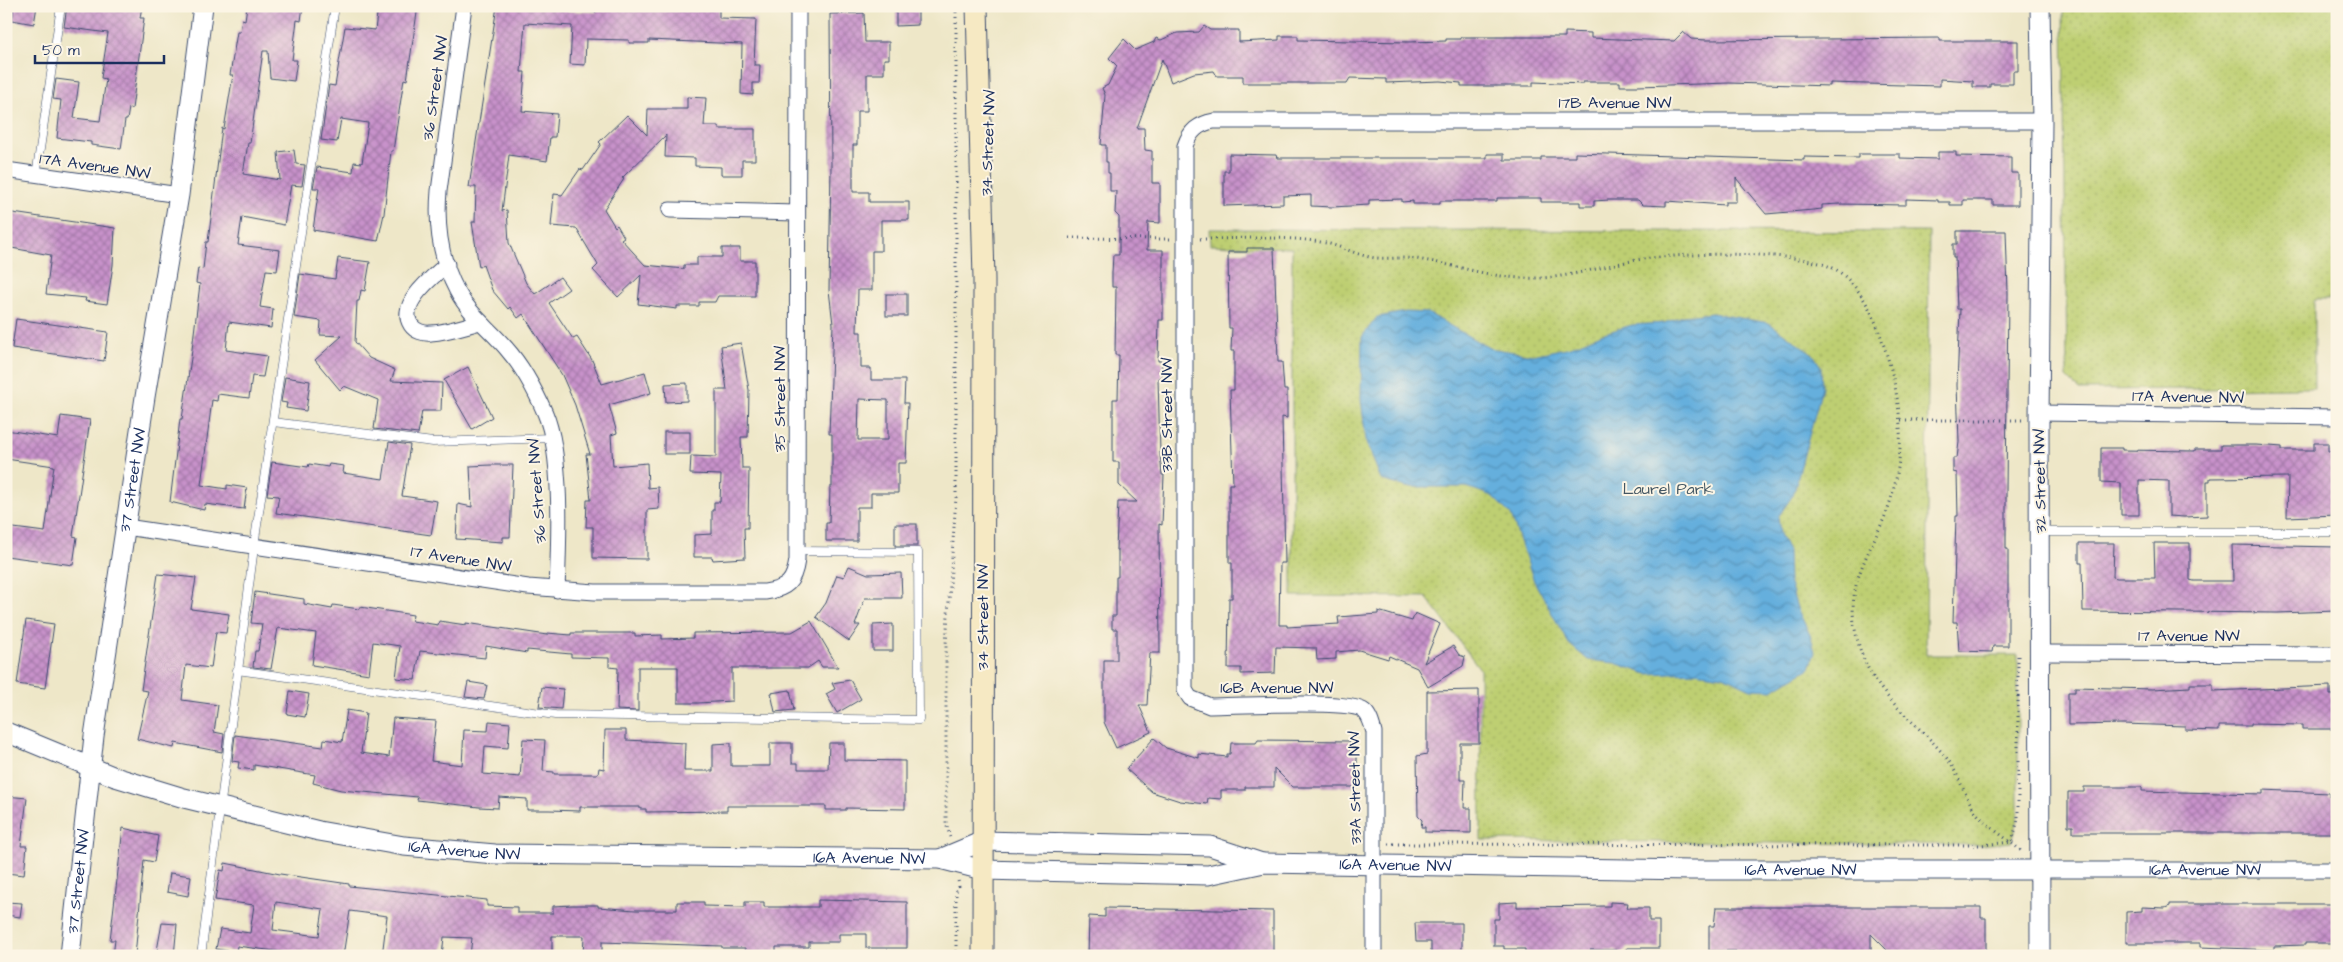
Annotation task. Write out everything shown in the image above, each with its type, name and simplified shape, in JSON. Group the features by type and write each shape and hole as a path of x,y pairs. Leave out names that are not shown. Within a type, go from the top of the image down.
{"main road":[{"name":"34 Street NW","path":"978,6 984,279 983,956"},
{"name":"34 Street NW","path":"984,279 992,6"}],"street":[{"name":"37 Street NW","path":"70,956 90,768 179,196 203,6"},
{"name":"36 Street NW","path":"464,6 439,192 438,220 446,264 457,291 480,322 506,348 520,366 535,391 546,416 552,438 559,538 558,590"},
{"name":"35 Street NW","path":"791,583 796,568 797,551 798,6"},
{"name":"32 Street NW","path":"2040,6 2042,121 2039,416 2041,532 2040,956"},
{"name":"17B Avenue NW","path":"1192,132 1198,125 1214,121 2042,121"},
{"name":"33B Street NW","path":"1190,698 1185,690 1184,660 1185,146 1192,132"},
{"name":"17A Avenue NW","path":"6,170 179,196"},
{"path":"670,210 797,213"},
{"path":"446,264 412,300 407,314 409,323 413,329 429,334 480,322"},
{"name":"17A Avenue NW","path":"2039,416 2337,417"},
{"name":"17 Avenue NW","path":"126,527 558,590 595,592 766,592 785,588 791,583"},
{"name":"17 Avenue NW","path":"2040,653 2337,654"},
{"name":"16B Avenue NW","path":"1190,698 1210,706 1343,705 1364,711"},
{"name":"33A Street NW","path":"1364,711 1371,721 1374,732 1374,956"},
{"name":"16A Avenue NW","path":"6,732 90,768 220,808 404,846 495,854 940,859 983,870 1208,875 1264,863 1691,870 2337,870"},
{"name":"16A Avenue NW","path":"940,859 983,841 1210,846 1264,863"}],"lane":[{"path":"36,176 61,6"},
{"path":"201,956 254,545 335,6"},
{"path":"273,422 433,442 552,438"},
{"path":"2041,532 2337,532"},
{"path":"237,670 555,715 919,720 918,552 797,551"}],"path":[{"path":"948,826 946,644 956,497 956,6"},
{"path":"1069,238 1170,239"},
{"path":"1197,239 1304,240 1328,244 1374,258 1418,259 1481,274 1524,279 1554,278 1644,259 1672,257 1762,255 1823,263 1839,271 1859,292 1872,315 1894,378 1901,420 1892,494 1878,531 1860,567 1857,580 1854,611 1858,640 1867,668 1884,693 1948,760 1977,814 2012,842 2039,870"},
{"path":"1901,420 2039,416"},
{"path":"2012,842 2018,819 2018,655"},
{"path":"1375,844 1971,845 2012,842"},
{"path":"956,956 956,891 959,887"}],"green space":[{"path":"2063,6 2337,6 2337,299 2314,299 2314,388 2079,390 2067,378"},
{"name":"Laurel Park","path":"1209,229 1929,232 1926,655 2018,655 2018,819 2012,842 1981,845 1481,840 1480,669 1426,597 1292,596 1292,248 1210,245"}],"water":[{"path":"1406,312 1428,313 1489,348 1533,355 1570,347 1601,334 1632,325 1664,323 1683,316 1712,313 1769,323 1813,354 1821,367 1822,388 1793,495 1778,517 1780,534 1788,551 1789,581 1797,608 1811,637 1815,652 1810,668 1772,690 1751,689 1723,676 1695,672 1647,674 1615,663 1588,660 1569,644 1534,581 1511,515 1492,496 1467,487 1406,487 1381,480 1366,440 1361,399 1362,337 1377,317"}],"building":[{"path":"14,6 37,6 34,24 12,20"},
{"path":"67,6 142,6 140,18 144,18 132,109 129,108 127,120 125,120 121,149 91,145 91,142 57,138 61,100 53,99 56,79 79,82 74,118 100,121 106,79 101,78 108,33 64,27"},
{"path":"247,6 303,6 301,21 297,20 292,60 297,60 294,81 270,78 268,51 263,51 250,143 248,143 243,174 280,180 278,152 294,150 296,164 305,165 302,186 291,185 284,225 242,217 238,245 280,250 277,271 266,270 260,307 273,309 271,328 229,322 226,350 267,356 263,377 252,376 249,398 218,394 217,401 212,400 201,485 227,489 227,485 247,488 244,509 205,504 204,510 170,502 200,284 196,283 198,268 203,269 222,128 224,129 233,75 230,75 237,32 240,32 242,19 245,20"},
{"path":"378,6 418,6 407,80 404,79 393,151 391,151 384,214 378,241 313,230 319,188 313,188 317,167 353,172 354,162 362,163 368,123 341,119 337,142 321,140 329,85 335,86 345,27 375,30"},
{"path":"497,6 567,6 567,11 596,12 596,6 719,6 719,18 756,19 754,65 760,65 759,83 753,83 753,95 741,94 742,44 649,40 649,43 629,43 629,40 586,39 585,65 570,64 572,26 525,23 521,72 525,72 522,111 557,114 555,137 550,137 547,161 509,155 502,211 507,210 509,243 526,283 535,294 560,277 569,289 549,303 573,339 577,337 592,360 602,384 645,372 651,393 609,405 617,433 611,435 613,466 647,463 648,488 658,487 659,509 647,510 647,559 593,558 593,527 586,527 587,500 591,500 586,454 590,454 575,405 562,375 523,314 518,318 510,307 508,309 492,290 483,265 479,267 472,222 475,222 476,187 469,187"},
{"path":"896,6 918,6 918,25 896,26"},
{"path":"864,13 865,42 889,42 889,59 884,59 884,74 867,74 867,111 857,111 857,145 853,145 853,192 869,192 869,202 909,202 909,220 881,220 881,251 872,251 872,290 858,290 857,332 861,332 861,368 871,368 871,380 905,380 904,403 908,403 906,463 898,463 898,493 871,493 871,507 857,507 857,541 826,541 826,523 829,523 830,487 832,487 832,434 829,434 833,324 829,290 831,167 830,14","holes":["859,399 888,400 888,440 858,440"]},
{"path":"1204,26 1210,30 1239,30 1239,42 1279,40 1279,36 1298,36 1298,40 1446,41 1446,39 1461,39 1461,37 1565,37 1565,32 1591,33 1591,38 1674,41 1683,32 1691,39 1706,40 1940,38 1940,41 2018,41 2018,71 2013,71 2013,84 1990,84 1990,87 1973,87 1973,81 1940,79 1940,86 1830,83 1830,86 1729,83 1620,86 1620,82 1583,82 1583,84 1533,82 1533,86 1461,86 1461,83 1440,81 1386,83 1386,79 1350,78 1347,83 1243,83 1243,76 1217,76 1214,71 1194,73 1171,82 1162,59 1137,128 1144,128 1145,150 1152,151 1152,183 1160,183 1160,223 1148,222 1147,250 1163,250 1163,320 1159,320 1158,361 1162,361 1162,378 1158,378 1160,453 1162,475 1164,475 1162,525 1159,524 1160,653 1150,653 1147,705 1139,705 1151,732 1116,748 1104,722 1104,660 1117,660 1117,629 1112,629 1112,616 1116,616 1118,502 1137,502 1119,485 1119,462 1113,462 1113,399 1118,399 1119,355 1115,355 1116,287 1112,287 1112,273 1113,255 1119,255 1119,217 1115,213 1116,191 1110,191 1110,173 1108,173 1108,162 1106,162 1106,145 1101,145 1105,95 1102,88 1108,85 1117,66 1109,58 1124,39 1135,50 1154,42 1156,38 1161,40 1177,33 1199,32"},
{"path":"687,97 706,98 704,126 719,126 719,129 755,129 755,160 742,160 742,175 721,175 721,167 695,166 695,158 665,157 666,135 622,178 624,179 604,209 615,227 617,225 624,237 621,239 645,265 684,269 684,265 697,265 697,257 722,257 722,248 740,248 740,261 755,261 755,296 718,296 715,302 699,302 699,306 677,306 677,309 638,304 641,275 618,297 593,270 598,265 576,228 551,226 554,194 562,195 580,169 583,170 601,144 599,142 627,115 647,135 648,109 687,109"},
{"path":"1938,152 1956,152 1956,156 2011,157 2011,173 2018,173 2018,205 1993,205 1993,200 1963,200 1963,205 1950,205 1950,202 1938,202 1938,200 1906,199 1906,205 1822,205 1822,209 1766,214 1736,178 1736,202 1725,202 1725,205 1666,201 1666,206 1643,205 1638,200 1609,200 1594,201 1594,206 1580,206 1580,202 1541,202 1541,198 1497,198 1497,201 1440,201 1440,204 1413,204 1413,201 1402,202 1402,199 1369,200 1369,205 1332,207 1311,206 1311,195 1283,196 1283,204 1224,206 1224,171 1229,171 1229,154 1276,155 1277,158 1487,158 1487,154 1504,154 1504,160 1541,160 1541,157 1575,157 1575,153 1804,160 1804,157 1859,158 1859,154 1900,154 1900,158 1938,159"},
{"path":"6,212 115,228 113,265 107,304 85,301 86,298 46,294 51,255 6,247"},
{"path":"1957,231 2006,231 2008,293 2006,549 2008,549 2008,646 1993,646 1992,652 1959,651 1957,622 1953,622 1956,516 1958,516 1957,473 1953,472 1953,458 1957,458 1959,442 1957,385 1960,309 1957,309 1955,257 1953,257 1953,244 1957,244"},
{"path":"1247,248 1274,248 1278,362 1282,362 1284,390 1287,390 1287,418 1282,417 1285,563 1280,563 1279,625 1287,625 1287,627 1339,624 1338,617 1378,614 1378,611 1412,621 1415,613 1440,624 1424,663 1453,646 1459,655 1465,657 1463,666 1428,687 1417,668 1389,656 1388,659 1359,650 1336,652 1336,659 1317,660 1316,648 1276,647 1275,673 1241,674 1241,668 1228,668 1229,598 1232,598 1232,563 1229,563 1229,484 1233,484 1230,390 1234,390 1234,351 1231,351 1232,328 1229,328 1228,252 1247,252"},
{"path":"338,258 370,262 365,291 361,290 359,301 357,301 355,342 369,358 395,370 391,381 442,383 441,411 422,411 418,434 374,429 378,400 344,386 340,390 315,360 342,336 320,335 321,321 294,317 300,274 335,279"},
{"path":"886,294 907,294 907,316 886,316"},
{"path":"16,319 108,332 104,361 12,348"},
{"path":"741,343 749,390 748,437 741,437 742,468 749,468 748,528 744,528 745,558 713,560 712,557 694,557 694,535 712,534 712,510 714,510 714,502 720,502 721,475 690,474 691,456 716,457 716,390 727,390 721,346"},
{"path":"468,367 492,417 472,429 444,380"},
{"path":"285,377 310,381 306,411 286,408 287,403 281,402"},
{"path":"687,383 687,401 666,402 665,384"},
{"path":"61,416 90,420 73,536 77,537 73,565 6,556 6,527 45,532 54,466 6,459 6,430 58,438"},
{"path":"664,432 690,432 690,454 664,454"},
{"path":"389,442 410,445 402,496 437,501 431,535 276,513 279,496 267,495 272,462 308,467 309,464 328,467 329,464 344,466 343,473 383,479"},
{"path":"2314,443 2328,443 2328,451 2335,451 2337,515 2287,517 2288,477 2210,478 2210,481 2207,481 2207,516 2184,517 2169,516 2169,481 2139,480 2139,515 2121,515 2121,483 2101,482 2101,448 2195,451 2195,449 2221,449 2221,445 2256,445 2282,447 2282,450 2314,450"},
{"path":"513,465 510,537 503,537 503,542 456,539 458,504 472,507 470,466"},
{"path":"895,524 917,524 917,546 895,546"},
{"path":"2079,543 2114,543 2113,577 2155,578 2154,543 2190,543 2190,580 2194,581 2233,581 2232,545 2337,547 2337,611 2277,613 2083,611 2082,563 2079,563"},
{"path":"849,566 868,574 901,573 902,598 865,598 855,625 860,625 849,641 816,617 826,603 837,575 844,577"},
{"path":"158,574 196,578 191,609 229,614 226,633 216,632 211,668 186,665 182,700 218,705 214,732 224,734 222,752 175,743 174,748 137,739 148,691 141,690"},
{"path":"255,592 304,599 304,604 332,609 333,605 359,609 360,607 413,615 412,621 438,625 439,621 466,625 466,623 547,635 547,633 571,635 571,633 635,633 635,636 662,635 662,639 693,638 693,633 792,632 811,621 838,667 822,667 818,661 808,668 732,668 732,701 678,703 678,667 638,667 638,711 617,710 618,668 609,667 609,658 571,657 571,654 527,650 527,653 486,646 485,658 420,651 415,680 396,678 400,646 373,642 369,674 312,665 316,633 278,628 271,669 253,667 255,651 258,651 262,624 251,623"},
{"path":"26,620 54,624 45,688 17,684"},
{"path":"893,624 893,651 873,651 873,625"},
{"path":"850,680 861,699 837,713 826,694 835,689 832,683"},
{"path":"468,682 487,685 484,699 465,697"},
{"path":"2190,684 2213,684 2213,691 2330,686 2330,695 2336,695 2336,729 2302,729 2302,725 2251,724 2251,726 2219,726 2219,731 2185,730 2185,726 2068,725 2068,692 2075,692 2075,687 2152,689 2190,687"},
{"path":"542,687 563,689 561,709 539,707"},
{"path":"790,690 794,710 775,712 771,693"},
{"path":"1479,690 1479,743 1460,743 1460,780 1465,780 1464,808 1471,808 1471,833 1425,832 1425,827 1421,827 1422,820 1418,816 1417,756 1427,754 1427,691"},
{"path":"290,691 309,694 305,717 287,714"},
{"path":"347,710 366,713 361,753 389,757 393,718 436,721 431,761 462,765 464,730 488,731 489,721 510,723 508,748 485,746 483,774 520,777 523,739 545,740 543,771 554,772 554,774 598,774 599,768 604,769 605,730 626,730 626,740 685,743 684,771 713,771 713,744 731,743 731,766 770,766 770,743 792,743 792,763 798,763 798,769 828,769 829,743 844,743 844,760 905,761 905,809 846,808 846,810 826,810 826,806 727,806 727,811 646,812 646,809 640,809 640,807 580,807 580,811 527,810 527,799 499,797 498,808 479,807 417,800 418,797 341,790 313,783 315,775 254,765 254,770 238,768 239,762 232,761 235,735 323,747 324,739 342,742"},
{"path":"1154,738 1166,748 1199,758 1199,754 1227,757 1227,754 1230,754 1231,743 1256,743 1258,740 1350,741 1350,754 1357,754 1357,787 1293,787 1274,768 1274,787 1245,787 1245,790 1221,790 1221,799 1208,798 1207,804 1180,801 1152,792 1126,769"},
{"path":"2084,787 2142,787 2142,791 2179,792 2263,794 2263,790 2329,793 2329,797 2336,797 2336,833 2073,833 2073,826 2068,826 2068,792 2084,792"},
{"path":"6,796 27,798 21,846 27,846 24,875 6,873"},
{"path":"123,828 158,836 154,862 144,860 135,956 113,956 115,940 110,940"},
{"path":"225,863 280,874 349,884 349,886 487,900 487,906 517,907 517,913 553,913 553,906 572,905 598,905 598,907 635,910 677,910 677,902 704,902 704,906 745,907 745,902 764,902 764,907 818,907 818,900 907,902 907,948 866,948 866,934 839,934 839,942 809,942 809,947 776,947 776,956 745,956 745,948 722,948 722,946 602,942 602,956 583,956 584,936 552,936 552,956 470,956 472,938 444,937 442,956 382,956 387,916 350,911 343,956 305,951 305,955 237,946 236,952 216,949 220,929 250,933 254,905 215,900 220,870 224,871","holes":["276,902 323,909 319,936 273,930"]},
{"path":"170,873 191,876 188,896 167,892"},
{"path":"6,902 22,903 20,917 6,915"},
{"path":"1517,902 1517,907 1610,906 1610,902 1628,903 1627,908 1649,908 1649,921 1659,921 1659,948 1627,948 1620,954 1616,950 1590,950 1590,953 1525,956 1525,949 1504,949 1504,946 1494,946 1494,919 1499,919 1499,903"},
{"path":"2170,904 2337,904 2337,943 2305,943 2305,945 2274,946 2274,950 2200,947 2200,943 2126,943 2126,912 2142,911 2142,907 2165,908 2170,906"},
{"path":"1716,907 1981,907 1981,918 1986,918 1986,952 1975,952 1975,956 1943,956 1943,953 1893,956 1871,934 1871,956 1804,953 1804,956 1737,956 1736,951 1709,951 1709,926 1714,926"},
{"path":"1105,908 1273,911 1273,956 1088,956 1089,916 1105,917"},
{"path":"162,923 177,924 174,956 156,956"},
{"path":"1415,923 1462,923 1462,956 1431,956 1431,942 1416,942"}]}
